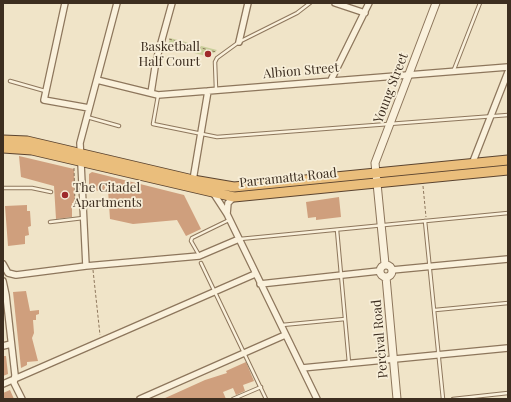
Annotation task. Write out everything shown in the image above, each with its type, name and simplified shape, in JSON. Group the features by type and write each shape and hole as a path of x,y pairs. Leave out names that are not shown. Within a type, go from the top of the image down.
{"highway":[{"name":"Parramatta Road","path":"3,140 27,141 78,161 224,186 243,187 376,178 423,178 508,170"},
{"name":"Parramatta Road","path":"3,148 32,150 214,194 234,197 508,160"}],"street":[{"path":"65,3 44,100 89,108"},
{"path":"86,266 84,218 78,161 80,143 117,3"},
{"path":"151,93 172,3"},
{"path":"239,42 248,3"},
{"path":"335,3 365,13"},
{"path":"331,80 369,3"},
{"name":"Young Street","path":"376,178 375,163 410,75 436,3"},
{"name":"Albion Street","path":"97,80 158,95 508,67"},
{"path":"472,164 508,72"},
{"path":"193,180 208,91"},
{"path":"376,178 385,264"},
{"path":"214,194 228,217 317,399"},
{"path":"228,217 228,203 234,197"},
{"path":"3,264 8,273 16,275 93,265 200,256 239,239"},
{"path":"392,270 508,259"},
{"path":"385,264 390,266 392,270"},
{"path":"380,272 381,267 385,264"},
{"path":"380,272 382,276 386,277 390,275 392,270"},
{"path":"260,284 380,272"},
{"path":"3,384 255,274"},
{"name":"Percival Road","path":"386,277 397,399"},
{"path":"3,281 6,295 15,378 14,382 22,399"},
{"path":"140,399 285,335"},
{"path":"3,346 11,344"},
{"path":"302,368 508,348"}],"lane":[{"path":"216,90 215,62 220,56 239,42 297,13 310,3"},
{"path":"453,72 480,3"},
{"path":"10,81 46,92"},
{"path":"158,95 153,124 217,137 391,122 508,115"},
{"path":"87,117 119,126"},
{"path":"3,188 32,188 51,192"},
{"path":"239,239 508,213"},
{"path":"200,256 191,241 192,238 228,217"},
{"path":"50,222 84,218"},
{"path":"426,221 443,399"},
{"path":"337,230 349,363"},
{"path":"201,263 266,399"},
{"path":"434,310 508,303"},
{"path":"281,325 345,319"},
{"path":"233,399 261,387"},
{"path":"453,399 508,393"}],"path":[{"path":"163,38 215,51 220,56"},
{"path":"75,205 78,161"},
{"path":"423,178 426,221"},
{"path":"93,265 101,341"}],"green space":[{"path":"170,38 217,50 209,57 168,46"}],"building":[{"name":"The Citadel Apartments","path":"19,156 74,169 75,203 72,203 72,217 56,219 54,186 21,177"},
{"path":"92,172 184,195 201,229 186,236 177,220 133,224 110,219 108,190 89,191 89,174"},
{"path":"339,197 341,217 316,220 316,217 308,218 306,202"},
{"path":"27,205 27,211 30,211 31,226 28,227 29,235 25,236 25,244 8,246 5,206"},
{"path":"26,291 30,311 39,310 39,314 36,315 36,320 33,320 34,333 32,338 38,361 27,362 27,365 21,368 13,292"},
{"path":"3,356 6,356 8,374 3,376"},
{"path":"246,362 254,381 243,385 245,391 236,395 233,388 223,392 226,399 163,399 205,380 227,373 226,371"},
{"path":"10,390 14,399 3,399 3,393"}],"place":[{"name":"Basketball Half Court","path":"208,54"},
{"name":"The Citadel Apartments","path":"65,195"}]}
